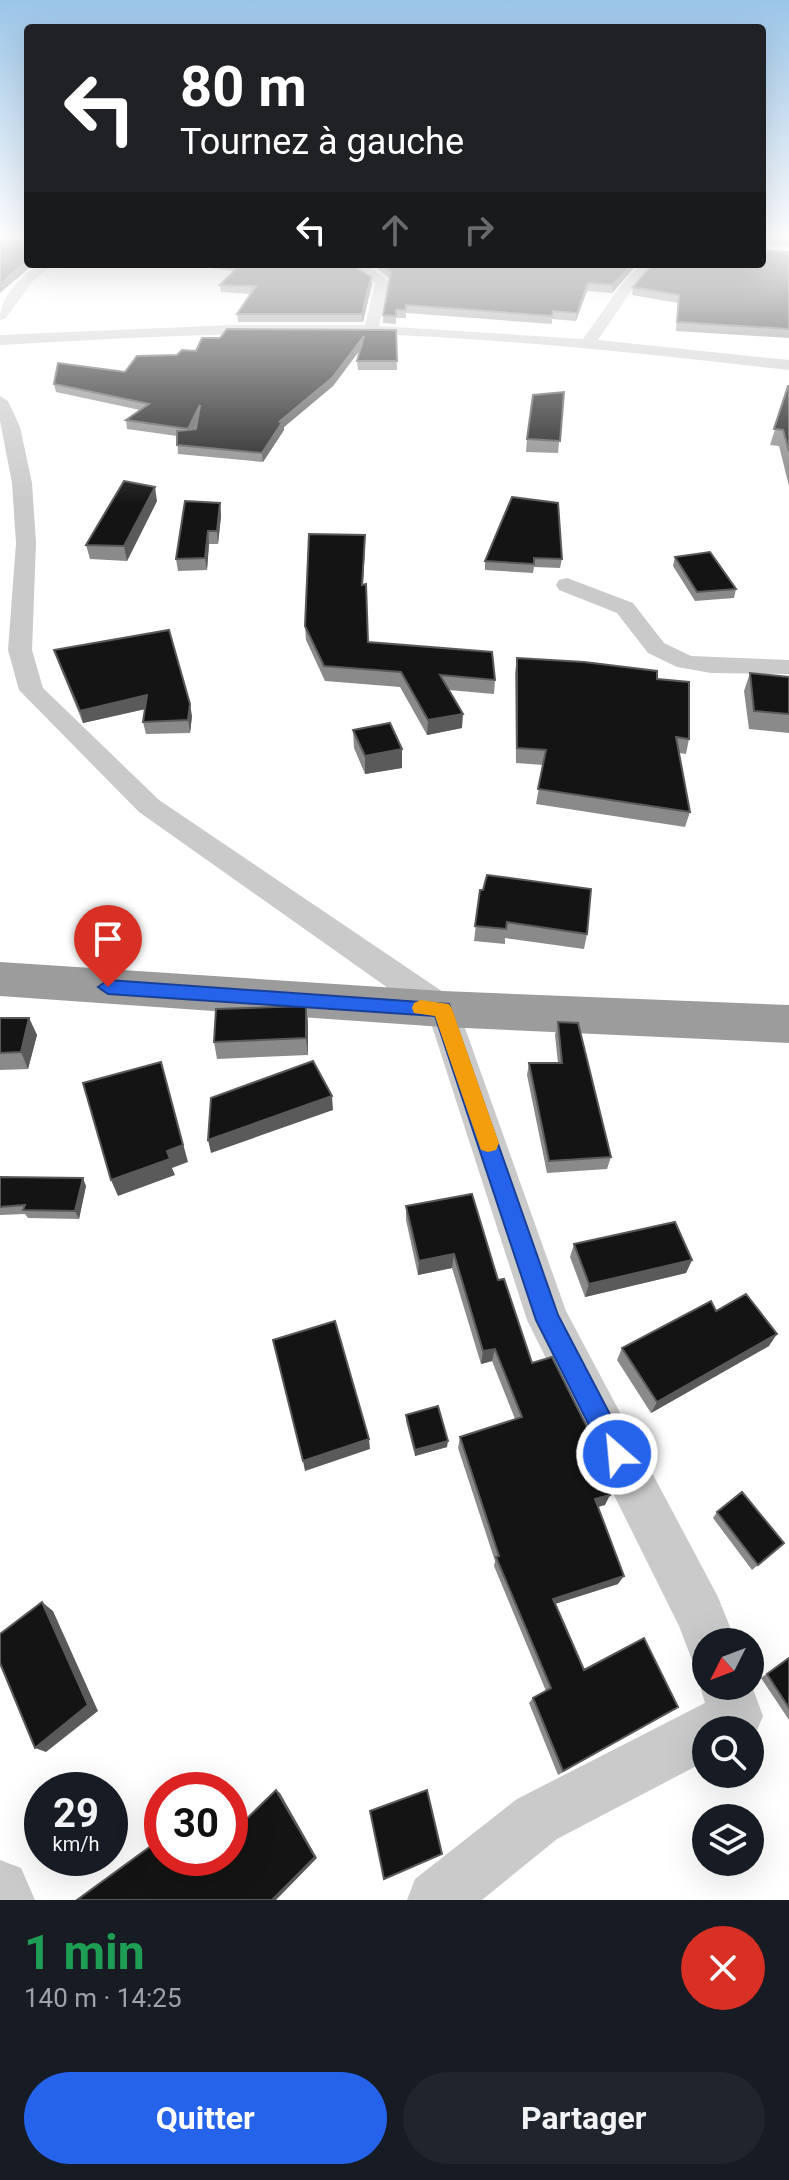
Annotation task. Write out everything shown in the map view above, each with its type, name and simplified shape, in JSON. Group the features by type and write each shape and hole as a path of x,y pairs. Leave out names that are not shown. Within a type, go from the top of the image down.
{"highway":[{"path":"0,979 443,1009 789,1024"}],"street":[{"path":"588,343 600,328"},
{"path":"0,340 225,329 371,330 588,343 789,365"},
{"path":"0,401 11,427 22,483 26,543 20,650 31,690 149,806 443,1009 548,1320 705,1628"},
{"path":"567,585 625,608 656,648 685,662 711,666 789,667"},
{"path":"436,1900 537,1819 692,1739"},
{"path":"0,1889 6,1900"}],"building":[{"path":"227,329 396,330 397,361 357,361 364,336 332,378 279,422 283,421 262,453 177,445 177,431 196,429 200,405 188,429 126,420 149,404 54,384 58,363 125,372 137,356 196,351 202,338 220,338"},
{"path":"788,386 789,451 783,430 774,429"},
{"path":"564,392 560,441 527,439 533,395"},
{"path":"124,481 155,487 124,546 86,545"},
{"path":"512,497 558,503 562,559 534,558 534,564 485,561"},
{"path":"185,501 220,503 217,531 208,531 205,558 176,559"},
{"path":"309,534 365,535 362,585 366,584 368,642 492,652 495,680 440,675 463,714 428,720 401,672 324,666 305,626"},
{"path":"710,552 736,589 697,592 675,557"},
{"path":"169,630 190,704 188,720 143,722 147,695 80,711 54,650"},
{"path":"517,658 657,671 657,679 689,682 689,739 676,737 690,812 538,789 546,750 517,748"},
{"path":"750,673 789,677 789,714 754,711"},
{"path":"390,723 402,749 365,756 353,730"},
{"path":"487,875 591,889 587,934 507,922 506,929 475,926 480,890 483,890"},
{"path":"306,1006 306,1038 214,1042 216,1009"},
{"path":"0,1018 29,1018 21,1052 0,1053"},
{"path":"558,1022 578,1023 611,1157 549,1161 529,1063 562,1063"},
{"path":"313,1061 332,1096 208,1140 211,1098"},
{"path":"161,1062 183,1145 167,1151 170,1159 111,1180 83,1083"},
{"path":"0,1177 83,1178 75,1211 23,1210 25,1205 0,1207"},
{"path":"472,1194 498,1280 504,1279 532,1363 552,1357 586,1425 610,1495 595,1499 624,1576 553,1599 584,1670 644,1638 678,1707 563,1771 533,1698 551,1688 496,1557 499,1556 460,1437 522,1417 495,1349 483,1351 454,1254 419,1261 406,1206"},
{"path":"675,1222 692,1260 589,1284 574,1244"},
{"path":"746,1294 777,1334 657,1402 622,1348 711,1301 716,1311"},
{"path":"335,1321 369,1439 303,1461 273,1340"},
{"path":"438,1406 448,1441 415,1450 406,1415"},
{"path":"742,1492 784,1543 758,1565 717,1512"},
{"path":"42,1602 88,1705 35,1748 0,1663 0,1634"},
{"path":"789,1658 789,1708 767,1674"},
{"path":"276,1790 315,1857 272,1900 77,1900 110,1876 128,1876 128,1863 144,1851 144,1876 248,1876 248,1817"},
{"path":"427,1790 442,1854 384,1879 370,1811"}],"slow traffic":[{"path":"421,1008 443,1009 488,1143"}],"route":[{"path":"108,987 443,1009 548,1320 617,1454"}]}
